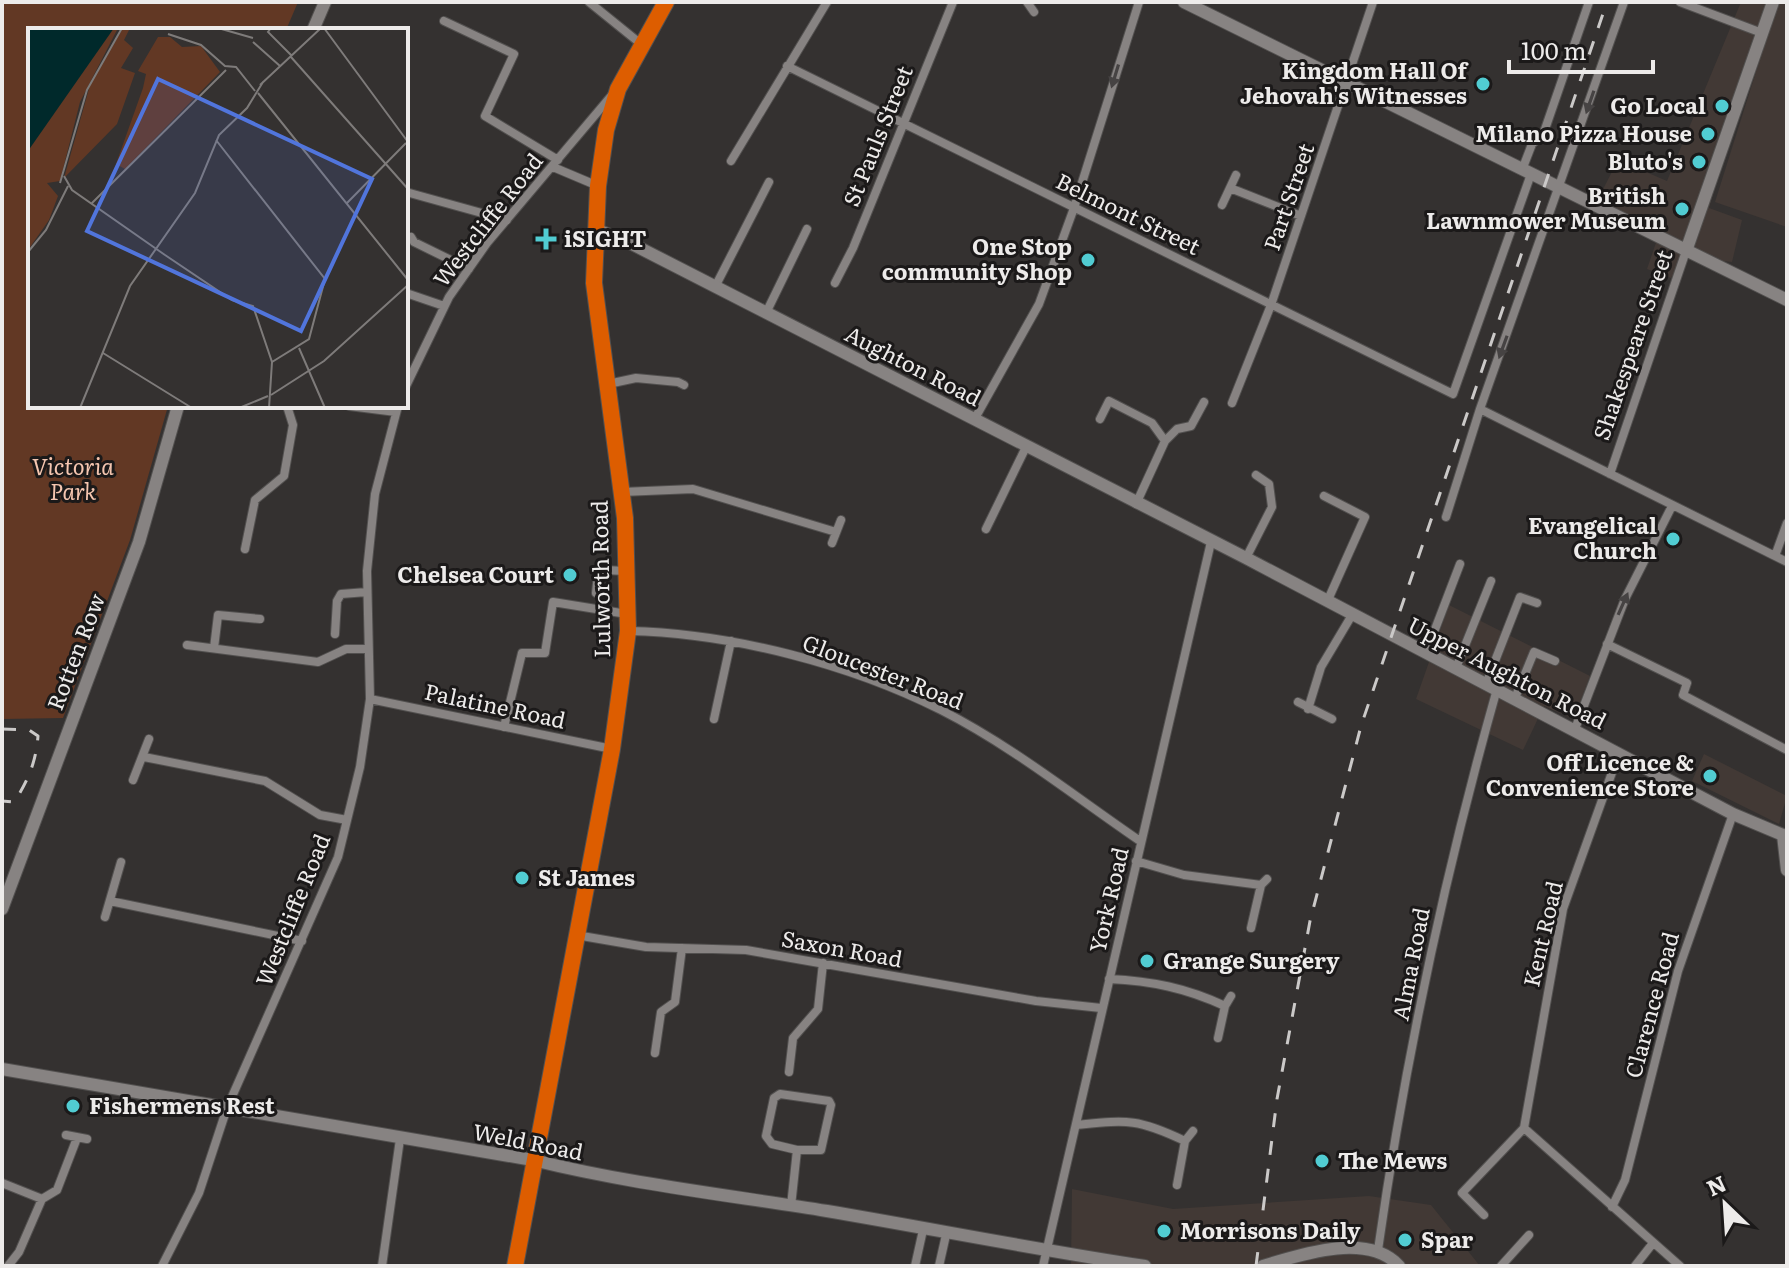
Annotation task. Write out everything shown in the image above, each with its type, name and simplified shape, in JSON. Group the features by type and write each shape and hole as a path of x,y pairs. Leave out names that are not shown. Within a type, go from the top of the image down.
{"highway":[{"name":"Lulworth Road","path":"515,1266 612,749 627,623 622,492 594,283 598,186 608,121 618,89 666,2"}],"street":[{"path":"314,28 325,2"},
{"path":"589,2 641,44"},
{"path":"731,161 827,2"},
{"name":"St Pauls Street","path":"835,283 953,2"},
{"path":"1027,2 1034,12"},
{"path":"974,420 1039,304 1074,208 1139,2"},
{"path":"1184,2 1787,300"},
{"name":"Part Street","path":"1232,403 1271,305 1373,2"},
{"path":"1527,172 1532,144 1543,135 1589,2"},
{"path":"1446,517 1480,409 1561,188 1624,2"},
{"path":"1680,2 1762,33"},
{"name":"Shakespeare Street","path":"1610,474 1773,2"},
{"path":"444,21 514,54 485,116 556,163 598,186"},
{"name":"Belmont Street","path":"787,66 903,126 1453,394 1527,172"},
{"name":"Westcliffe Road","path":"408,382 444,306 469,269 593,114 618,89"},
{"path":"1222,205 1236,175"},
{"path":"715,287 769,182"},
{"path":"1230,188 1301,216"},
{"path":"408,193 507,220"},
{"name":"Aughton Road","path":"595,229 715,287 1211,542"},
{"path":"766,313 807,229"},
{"path":"411,237 414,242 469,269"},
{"path":"408,294 444,306"},
{"path":"607,384 636,378 684,385"},
{"path":"1100,419 1109,401 1152,423 1165,441"},
{"path":"1136,505 1165,441 1177,429 1191,426 1204,402"},
{"name":"Rotten Row","path":"2,909 139,542 177,408"},
{"path":"245,549 255,500 284,476 293,425 288,408"},
{"name":"Westcliffe Road","path":"162,1266 199,1193 227,1108 338,857 360,767 370,699 367,592 375,494 397,409"},
{"path":"1480,409 1787,562"},
{"path":"986,529 1026,447"},
{"path":"1246,558 1272,507 1269,484 1256,475"},
{"path":"622,492 693,489 836,532"},
{"path":"1324,496 1365,517 1327,602"},
{"path":"1575,729 1607,644 1672,506"},
{"path":"832,543 841,520"},
{"path":"1775,556 1787,523"},
{"name":"Upper Aughton Road","path":"1211,542 1733,814 1786,833"},
{"name":"York Road","path":"1043,1266 1211,542"},
{"path":"1426,653 1460,564"},
{"path":"596,593 598,574 604,570 626,571"},
{"path":"1456,668 1491,581"},
{"path":"335,634 337,601 341,594 367,592"},
{"name":"Alma Road","path":"1378,1250 1395,1131 1456,833 1492,687 1520,597 1537,603"},
{"name":"Gloucester Road","path":"504,727 522,653 545,653 553,602 627,623 698,634 786,654 939,709 1031,763 1140,841"},
{"path":"214,648 218,615 260,619"},
{"path":"1308,709 1321,667 1352,615"},
{"path":"714,719 731,641"},
{"path":"1607,644 1687,683 1683,695 1787,750"},
{"path":"187,645 318,662 346,649 368,649"},
{"path":"1515,698 1534,652 1555,661"},
{"name":"Palatine Road","path":"370,699 612,749"},
{"path":"1298,702 1332,719"},
{"path":"133,780 149,739"},
{"name":"Kent Road","path":"1524,1128 1563,909 1619,753"},
{"path":"144,757 265,781 320,815 347,820"},
{"name":"Clarence Road","path":"1612,1207 1625,1180 1678,971 1733,814"},
{"path":"1786,833 1787,870"},
{"path":"1136,861 1184,875 1264,882 1251,928"},
{"path":"105,917 121,862"},
{"path":"110,901 302,941"},
{"name":"Saxon Road","path":"576,935 646,947 746,950 1036,1001 1101,1008"},
{"path":"655,1053 661,1012 675,1002 682,948"},
{"path":"789,1072 793,1038 818,1009 823,963"},
{"path":"1109,979 1188,988 1225,1006"},
{"path":"1218,1038 1225,1006 1231,996"},
{"name":"Weld Road","path":"2,1069 533,1160 612,1180 791,1206 1046,1252 1145,1266"},
{"path":"780,1094 829,1101 831,1105 821,1150 797,1150 772,1144 766,1136 774,1098 780,1094"},
{"path":"1076,1125 1120,1121 1148,1123 1185,1141"},
{"path":"1484,1215 1462,1193 1524,1128 1680,1266"},
{"path":"1177,1185 1185,1141 1193,1131"},
{"path":"8,1266 19,1252 42,1199 57,1190 82,1139 66,1135"},
{"path":"382,1266 400,1139"},
{"path":"791,1206 797,1150"},
{"path":"2,1183 42,1199"},
{"path":"915,1266 923,1230"},
{"path":"939,1266 946,1235"},
{"path":"1501,1266 1529,1235"},
{"path":"1635,1266 1653,1243"},
{"path":"1263,1266 1347,1249 1378,1250 1399,1266"}],"shaded area":[{"path":"1741,2 1767,2 1709,208 1742,220 1732,262 1689,257 1671,278 1647,269 1660,231 1597,201 1618,160 1667,181"},
{"path":"1778,2 1787,2 1787,227 1715,202"},
{"path":"1449,605 1590,676 1574,719 1544,706 1523,750 1416,699"},
{"path":"1704,754 1787,796 1779,824 1692,781"},
{"path":"1072,1189 1173,1209 1369,1196 1431,1205 1480,1266 1081,1266 1071,1264"}],"green space":[{"name":"Victoria Park","path":"2,2 298,2 287,28 28,28 28,408 167,408 130,540 63,718 2,719"}],"railway":[{"path":"1256,1266 1277,1099 1310,921 1361,726 1607,2"},
{"path":"2,729 29,730 38,736 33,763 23,786 14,802 2,801"}],"place":[{"name":"Kingdom Hall Of Jehovah's Witnesses","path":"1483,84"},
{"name":"Go Local","path":"1722,106"},
{"name":"Milano Pizza House","path":"1708,134"},
{"name":"Bluto's","path":"1699,162"},
{"name":"British Lawnmower Museum","path":"1682,209"},
{"name":"iSIGHT","path":"546,239"},
{"name":"One Stop community Shop","path":"1088,260"},
{"name":"Evangelical Church","path":"1673,539"},
{"name":"Chelsea Court","path":"570,575"},
{"name":"Off Licence & Convenience Store","path":"1710,776"},
{"name":"St James","path":"522,878"},
{"name":"Grange Surgery","path":"1147,961"},
{"name":"Fishermens Rest","path":"73,1106"},
{"name":"The Mews","path":"1322,1161"},
{"name":"Morrisons Daily","path":"1164,1231"},
{"name":"Spar","path":"1405,1240"}]}
